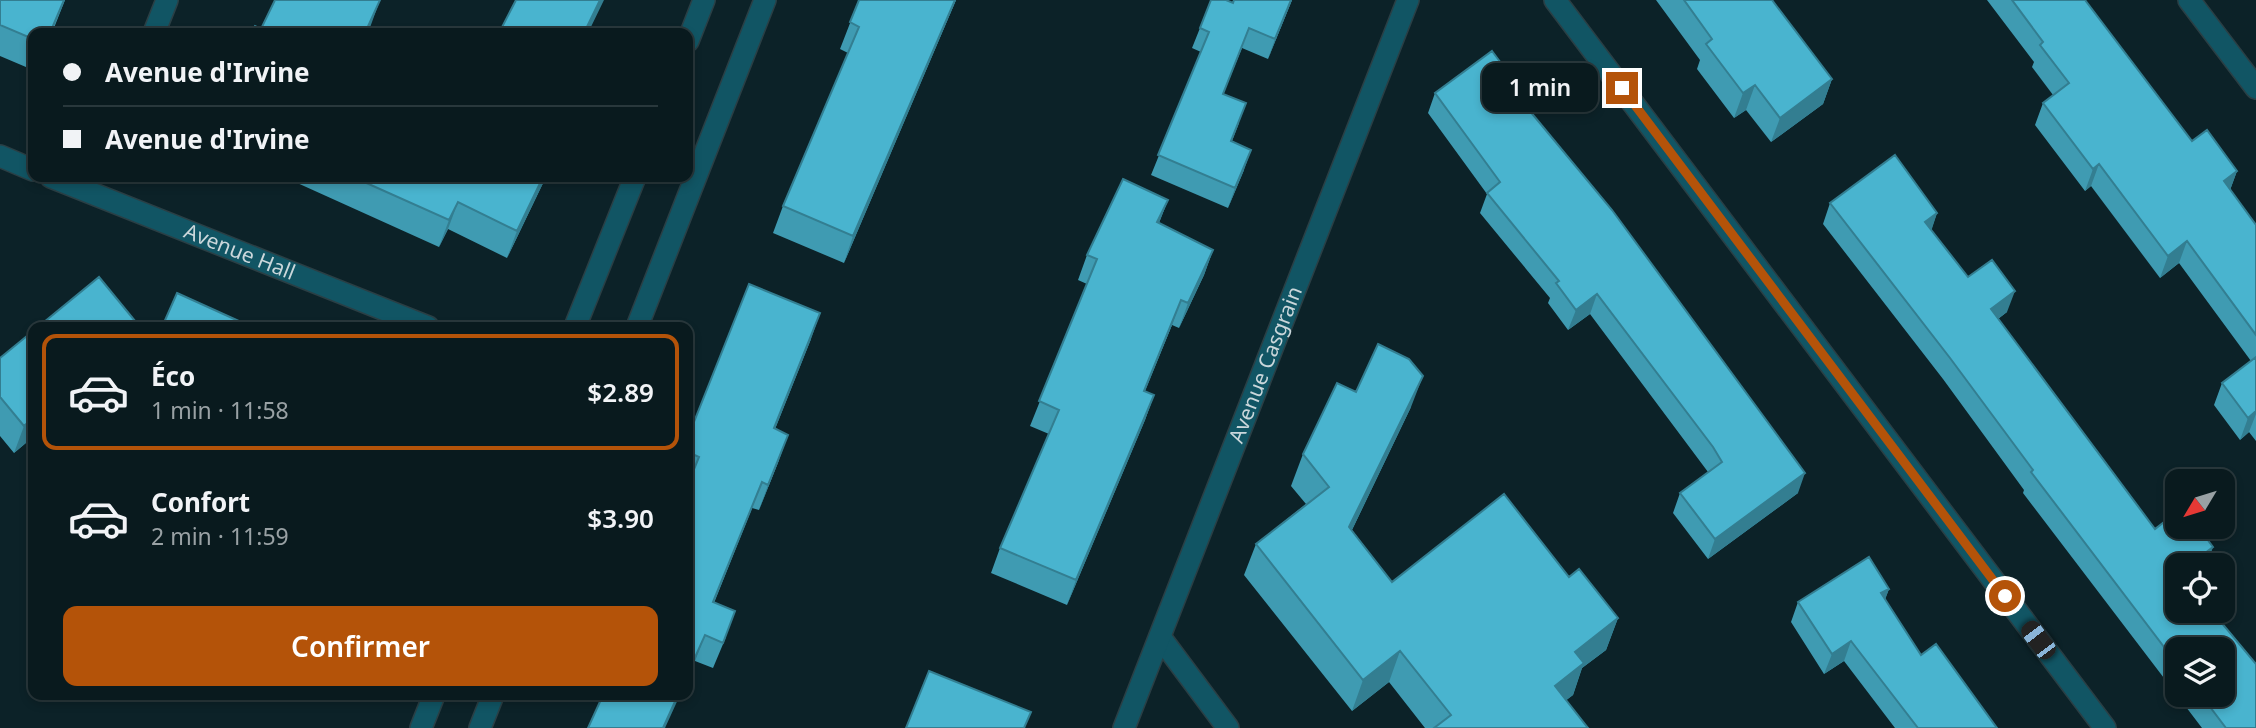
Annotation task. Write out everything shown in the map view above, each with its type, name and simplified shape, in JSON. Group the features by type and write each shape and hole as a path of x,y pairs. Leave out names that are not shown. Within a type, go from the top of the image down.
{"street":[{"path":"157,28 167,0"},
{"path":"693,28 704,0"},
{"path":"639,322 765,0"},
{"name":"Avenue Casgrain","path":"1124,728 1408,0"},
{"path":"1555,0 2105,728"},
{"path":"2189,0 2256,88"},
{"path":"0,156 28,168"},
{"path":"577,322 633,182"},
{"name":"Avenue Hall","path":"95,185 416,322"},
{"path":"1160,637 1228,728"},
{"path":"421,728 432,700"},
{"path":"480,728 491,700"}],"building":[{"path":"0,0 64,0 52,28 28,28 28,37 0,25"},
{"path":"275,0 380,0 367,28 261,28"},
{"path":"516,0 600,0 586,28 502,28"},
{"path":"859,0 955,0 853,236 783,206 859,27 850,22"},
{"path":"1211,0 1233,3 1234,0 1291,0 1275,39 1249,28 1223,94 1246,103 1231,141 1251,150 1235,188 1158,155 1209,32 1200,28"},
{"path":"1684,0 1772,0 1832,79 1780,118 1755,85 1743,93 1706,44 1712,39"},
{"path":"2012,0 2085,0 2192,141 2207,130 2237,171 2224,181 2256,225 2256,335 2187,241 2168,256 2099,164 2093,169 2043,103 2069,83 2040,45 2043,42"},
{"path":"1492,51 1533,106 1529,110 1612,210 1805,473 1715,539 1680,493 1722,462 1713,447 1597,294 1576,310 1556,283 1559,281 1487,193 1500,182 1435,93"},
{"path":"1895,155 1937,213 1925,222 1968,277 1992,260 2015,291 1991,309 2155,529 2165,521 2165,539 2207,539 2213,547 2205,553 2165,553 2165,623 2222,623 2233,637 2165,637 2165,648 2031,472 2033,470 1950,358 1830,203"},
{"path":"1123,179 1168,200 1157,222 1213,250 1188,303 1181,300 1144,391 1154,395 1076,580 1000,548 1059,410 1039,401 1097,259 1087,255"},
{"path":"364,182 541,182 517,231 458,202 449,220"},
{"path":"99,277 136,322 44,322"},
{"path":"749,284 820,313 774,428 788,435 768,485 762,482 713,602 735,611 723,643 705,635 693,662 693,472 699,457 693,454 693,424"},
{"path":"177,293 241,322 164,322"},
{"path":"28,335 28,422 24,426 0,397 0,358"},
{"path":"1378,344 1409,359 1423,376 1349,527 1392,582 1504,494 1569,577 1579,569 1618,618 1575,652 1584,663 1555,686 1588,728 1434,728 1451,715 1400,651 1363,680 1256,544 1329,487 1303,454 1337,383 1356,392"},
{"path":"2256,357 2256,411 2248,418 2222,383"},
{"path":"1869,557 1889,589 1881,593 1921,655 1936,644 1997,728 1918,728 1851,641 1832,654 1798,602"},
{"path":"2235,639 2256,664 2256,728 2226,728 2210,707 2235,707"},
{"path":"929,671 1031,712 1024,728 906,728"},
{"path":"601,700 676,700 663,728 588,728"}],"route":[{"path":"1622,88 2005,596"}]}
